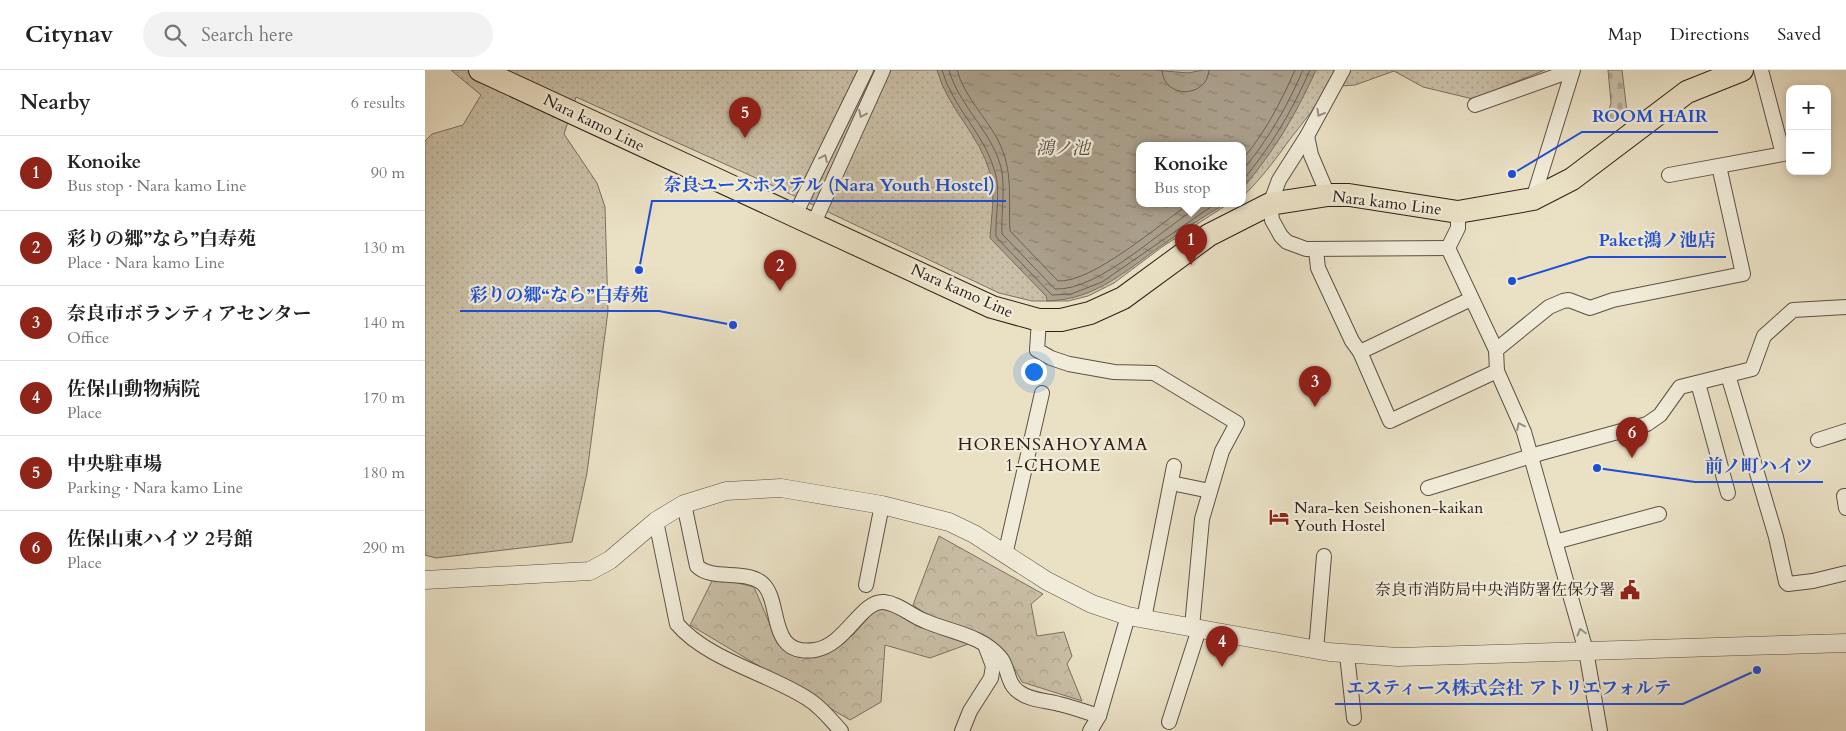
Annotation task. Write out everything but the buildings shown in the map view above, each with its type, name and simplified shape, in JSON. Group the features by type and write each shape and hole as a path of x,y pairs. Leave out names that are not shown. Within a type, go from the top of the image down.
{"main road":[{"name":"Nara kamo Line","path":"480,70 577,113 614,134 991,307 1039,320 1076,318 1123,298 1209,235 1270,204 1328,195 1349,195 1458,212 1533,199 1572,179 1687,92 1742,70"}],"street":[{"path":"804,221 866,70"},
{"path":"804,221 883,70"},
{"path":"1343,70 1307,136 1279,180 1270,204 1272,220 1287,242 1306,249 1448,248"},
{"path":"1475,105 1573,70 1533,199"},
{"path":"1669,175 1783,154 1761,70"},
{"path":"1307,136 1311,155 1328,195"},
{"path":"1496,350 1549,308 1563,301 1569,300 1590,308 1613,300 1743,274 1719,166"},
{"path":"1458,212 1457,228 1448,248 1496,350 1497,371 1523,432 1531,457 1586,651 1600,731"},
{"path":"1316,250 1318,268 1360,352 1391,421 1497,371"},
{"path":"1360,352 1471,299"},
{"path":"1427,488 1653,422 1677,390 1752,369 1764,336 1793,310 1846,307"},
{"path":"1039,320 1037,350 1051,358 1115,372 1153,373 1237,423 1222,451 1202,519 1196,628 1169,722"},
{"path":"1728,375 1786,582 1788,584 1813,581 1846,573"},
{"path":"1697,383 1729,493"},
{"path":"1005,555 1042,393"},
{"path":"1818,440 1846,432"},
{"path":"1090,731 1099,716 1136,617 1174,466"},
{"path":"1171,482 1210,491"},
{"path":"425,580 590,571 610,560 656,520 685,504 725,491 761,488 812,492 882,505 949,522 974,534 1047,581 1092,604 1136,617 1347,655 1398,657 1846,643"},
{"path":"1846,496 1843,496 1846,508"},
{"path":"685,504 697,566 706,571 740,576 762,584 767,589 780,631 790,645 806,650 824,648 839,639 872,605 884,602 898,606 925,621 965,635 985,645 1001,658 1009,681 1021,694 1033,699 1099,716"},
{"path":"866,585 882,505"},
{"path":"1555,542 1659,514"},
{"path":"656,520 677,624 710,649 805,697 841,731"},
{"path":"1316,650 1324,556"},
{"path":"962,731 970,711 991,678 993,666 985,645"},
{"path":"1347,655 1354,718"}],"green space":[{"path":"451,70 1545,70 1473,99 1423,87 1394,71 1355,85 1328,87 1271,165 1246,193 1246,142 1136,142 1136,207 1223,207 1162,247 1114,283 1088,296 1068,301 1032,301 999,293 767,183 576,97 564,134 597,183 605,207 608,311 587,473 572,542 436,558 425,555 425,141 432,134 463,125 481,95"},
{"path":"1608,70 1622,70 1627,112 1605,123 1611,103"},
{"path":"939,536 1043,594 1031,604 1037,636 1064,632 1072,656 1067,664 1082,701 1022,682 1008,657 984,635 930,617 913,605"},
{"path":"714,577 754,587 774,634 813,656 853,635 875,610 883,607 971,643 930,658 885,645 881,702 850,720 690,625"}],"water":[{"name":"鴻ノ池","path":"937,70 1153,70 1188,73 1203,70 1316,70 1284,132 1246,184 1246,142 1136,142 1136,207 1220,207 1182,231 1112,281 1082,295 1047,301 1046,296 990,238 993,197 990,173 979,146 948,97"}],"place":[{"name":"中央駐車場","path":"745,138"},
{"name":"ROOM HAIR","path":"1512,174"},
{"name":"Konoike","path":"1191,265"},
{"name":"奈良ユースホステル (Nara Youth Hostel)","path":"639,270"},
{"name":"Paket鴻ノ池店","path":"1512,281"},
{"name":"彩りの郷”なら”白寿苑","path":"780,291"},
{"name":"彩りの郷“なら”白寿苑","path":"733,325"},
{"name":"奈良市ボランティアセンター","path":"1315,407"},
{"name":"佐保山東ハイツ 2号館","path":"1632,458"},
{"name":"前ノ町ハイツ","path":"1597,468"},
{"name":"Nara-ken Seishonen-kaikan Youth Hostel","path":"1279,517"},
{"name":"奈良市消防局中央消防署佐保分署","path":"1630,590"},
{"name":"佐保山動物病院","path":"1222,667"},
{"name":"エスティース株式会社 アトリエフォルテ","path":"1757,670"}],"district":[{"name":"HORENSAHOYAMA 1-CHOME","path":"1053,454"}]}
